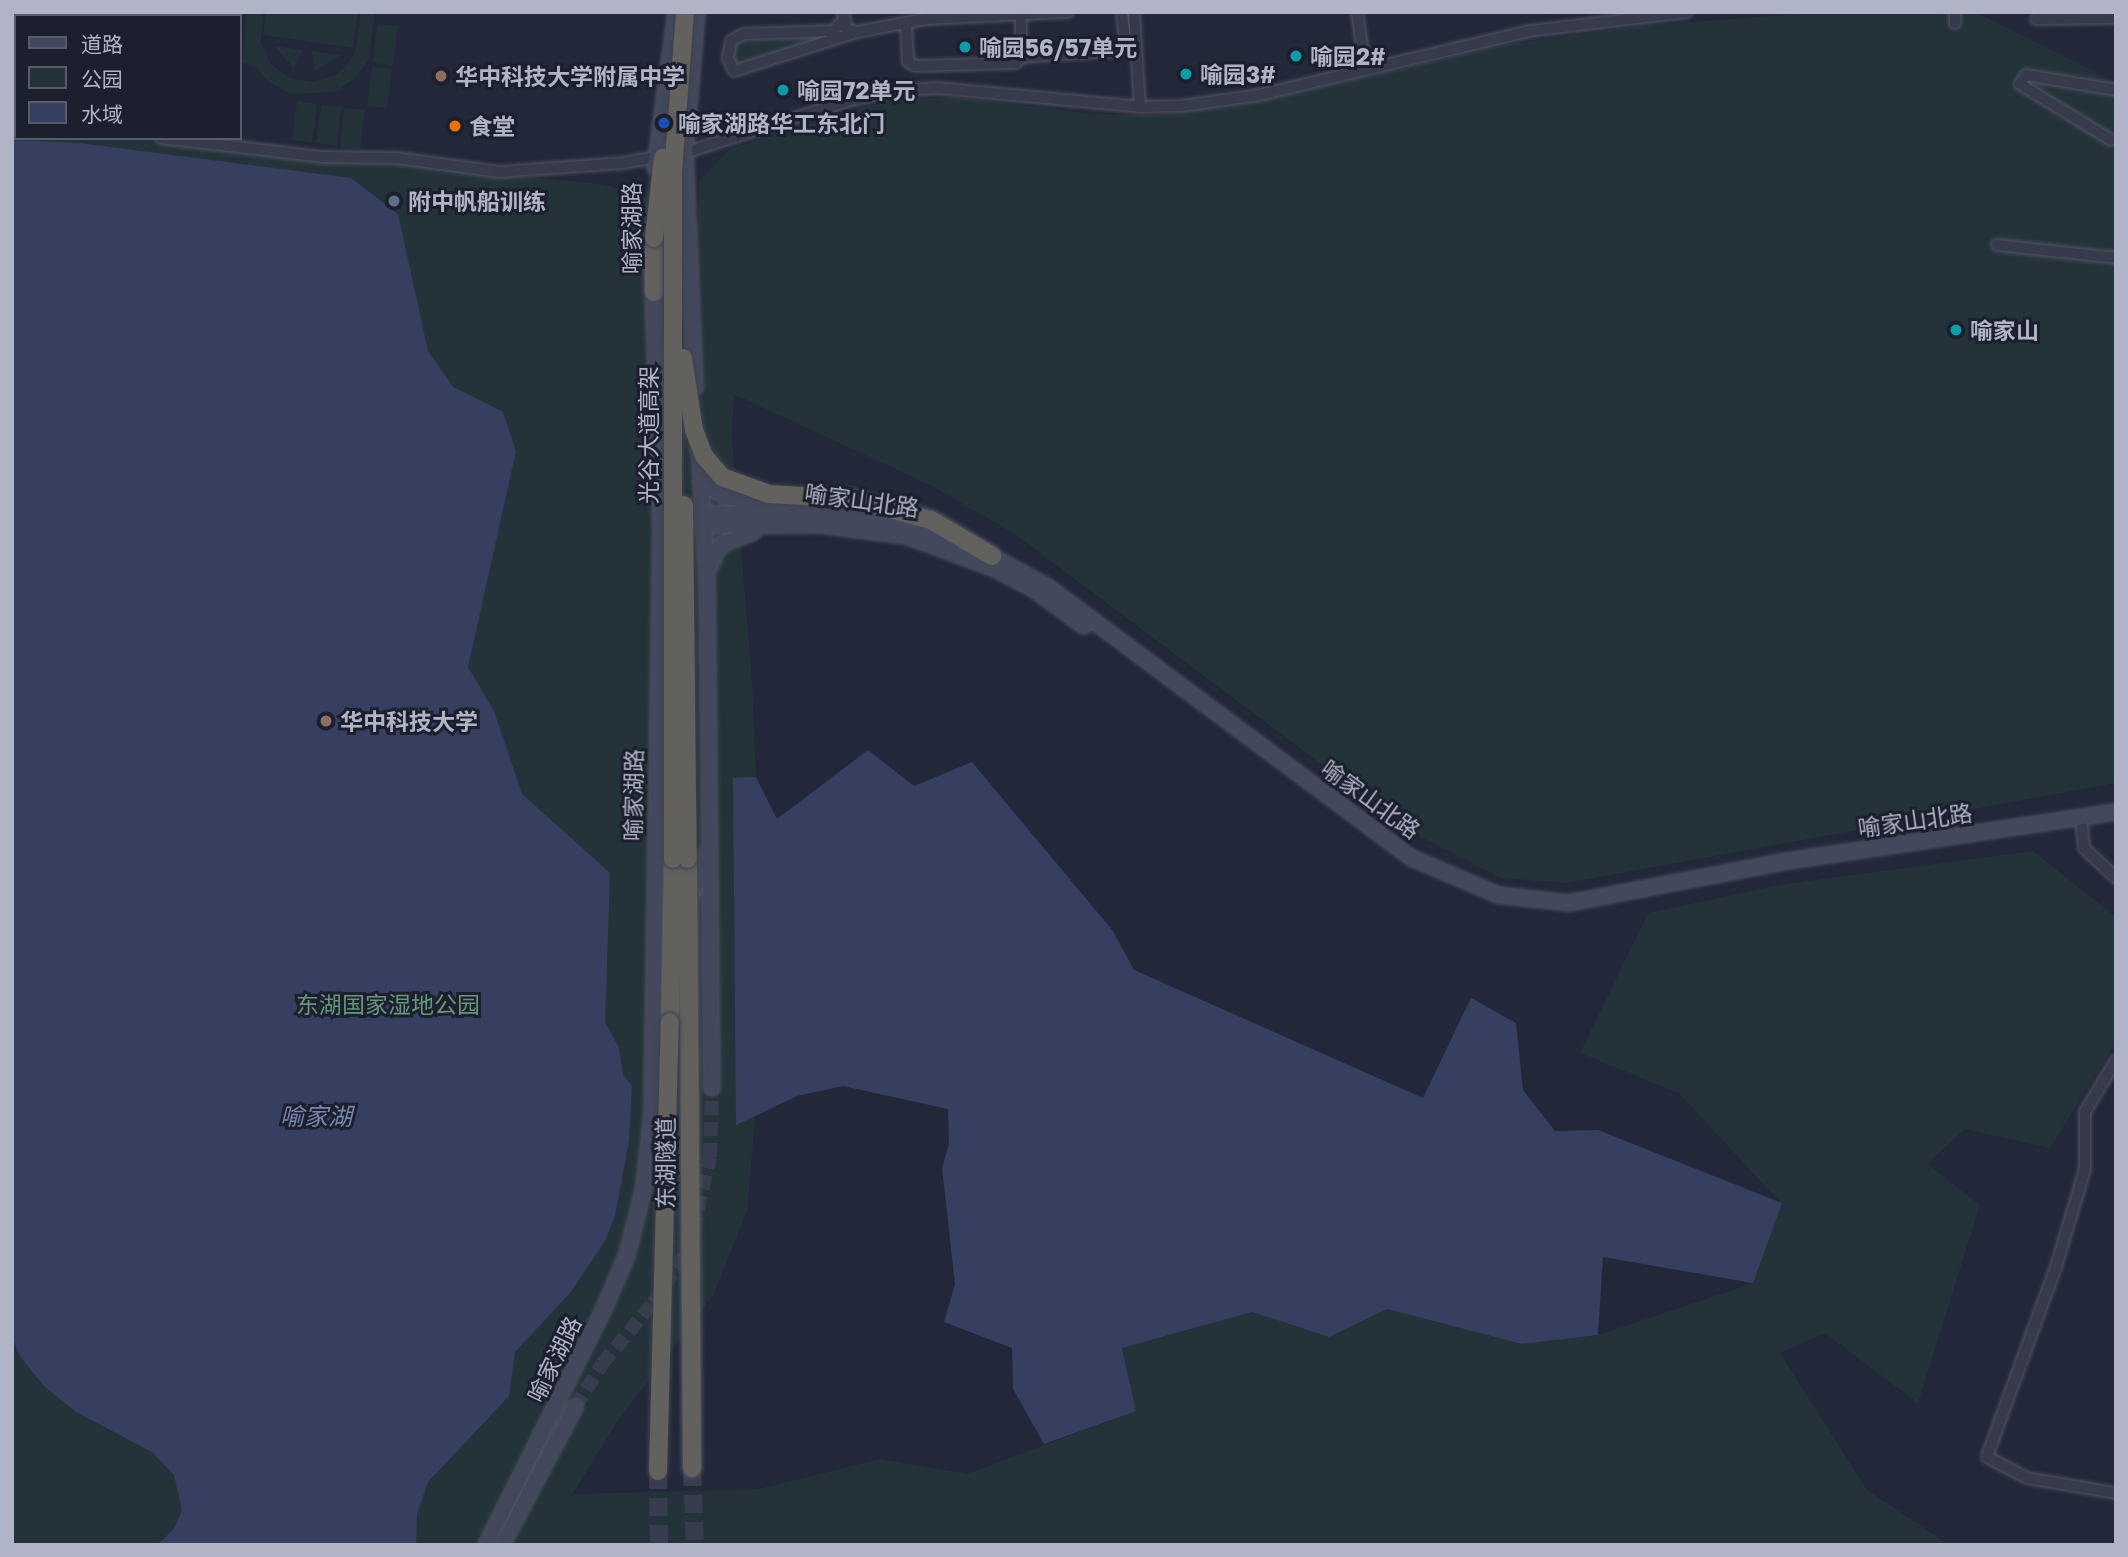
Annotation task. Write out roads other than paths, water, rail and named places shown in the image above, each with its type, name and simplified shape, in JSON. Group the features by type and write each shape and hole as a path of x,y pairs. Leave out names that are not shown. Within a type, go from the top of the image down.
{"highway":[{"name":"光谷大道高架","path":"672,858 673,172 678,62 685,12"},
{"name":"光谷大道高架","path":"672,858 682,354 678,173 690,12"},
{"path":"654,292 654,238 666,100 678,62"},
{"path":"682,354 694,430 704,456 722,477 769,494 852,499 932,520 992,556"},
{"name":"东湖隧道","path":"672,858 688,905 692,1468"},
{"name":"东湖隧道","path":"658,1471 672,858"}],"main road":[{"name":"喻家湖路","path":"486,1545 606,1304 627,1255 644,1188 672,858 654,292 650,245 655,156 676,12"},
{"path":"697,12 685,153 707,580 712,1088"},
{"path":"700,458 704,477 726,497 820,519"},
{"path":"707,580 713,552 730,538 820,519"},
{"name":"喻家山北路","path":"661,520 820,519 914,527 992,556 1048,587 1412,858 1498,895 1569,903 1788,862 2116,812"},
{"name":"喻家山北路","path":"820,519 934,543 1035,590 1408,865 1496,903 1570,912 1789,870 2116,820"},
{"path":"688,905 709,842"},
{"name":"喻家湖路","path":"502,1545 575,1407"}],"street":[{"path":"857,32 842,17 833,31 743,34 731,41 727,58 734,71 857,32 906,23 927,16 1068,12"},
{"path":"1021,57 1116,51 1125,41 1122,12"},
{"path":"1134,12 1139,107"},
{"path":"1357,12 1363,53"},
{"path":"178,140 322,157 397,158 499,172 624,163 685,153 851,100 897,90 937,88 1139,107 1259,95 1530,31 1687,12"},
{"path":"906,23 908,62 916,66 1016,64 1021,57 1021,15"},
{"path":"2036,19 2116,18"},
{"path":"2111,140 2020,85 2026,75 2116,90"},
{"path":"1997,245 2116,258"},
{"path":"2082,826 2084,848 2116,877"},
{"path":"2116,1060 2085,1112 2085,1169 2056,1267 1987,1457 2027,1478 2116,1493"}],"water":[{"name":"喻家湖","path":"12,140 79,143 351,178 398,214 428,351 453,387 503,412 516,451 468,667 494,711 522,794 610,873 605,1022 619,1048 623,1075 632,1086 629,1141 615,1216 605,1241 570,1293 515,1352 509,1396 428,1482 417,1514 416,1545 157,1545 174,1529 182,1510 174,1475 152,1452 76,1412 44,1386 19,1355 12,1336"},
{"path":"868,750 914,786 972,762 1113,931 1134,970 1423,1098 1471,998 1516,1023 1523,1090 1555,1131 1598,1130 1782,1203 1753,1283 1603,1257 1598,1335 1522,1344 1387,1309 1329,1337 1252,1312 1122,1348 1136,1411 1044,1444 1013,1389 1012,1348 944,1322 955,1284 942,1168 949,1144 948,1109 843,1086 797,1096 736,1125 733,778 756,777 777,819"}],"tunnel":[{"path":"575,1407 602,1364 653,1303 688,1250 710,1157 712,1088"},
{"path":"692,1468 695,1545"},
{"path":"658,1471 659,1545"}],"place":[{"name":"喻园56/57单元","path":"965,47"},
{"name":"喻园2#","path":"1296,56"},
{"name":"喻园3#","path":"1186,74"},
{"name":"华中科技大学附属中学","path":"441,76"},
{"name":"喻园72单元","path":"783,90"},
{"name":"喻家湖路华工东北门","path":"664,123"},
{"name":"食堂","path":"455,126"},
{"name":"附中帆船训练","path":"394,201"},
{"name":"喻家山","path":"1956,330"},
{"name":"华中科技大学","path":"326,721"}],"park label":[{"name":"东湖国家湿地公园","path":"388,1004"}]}
